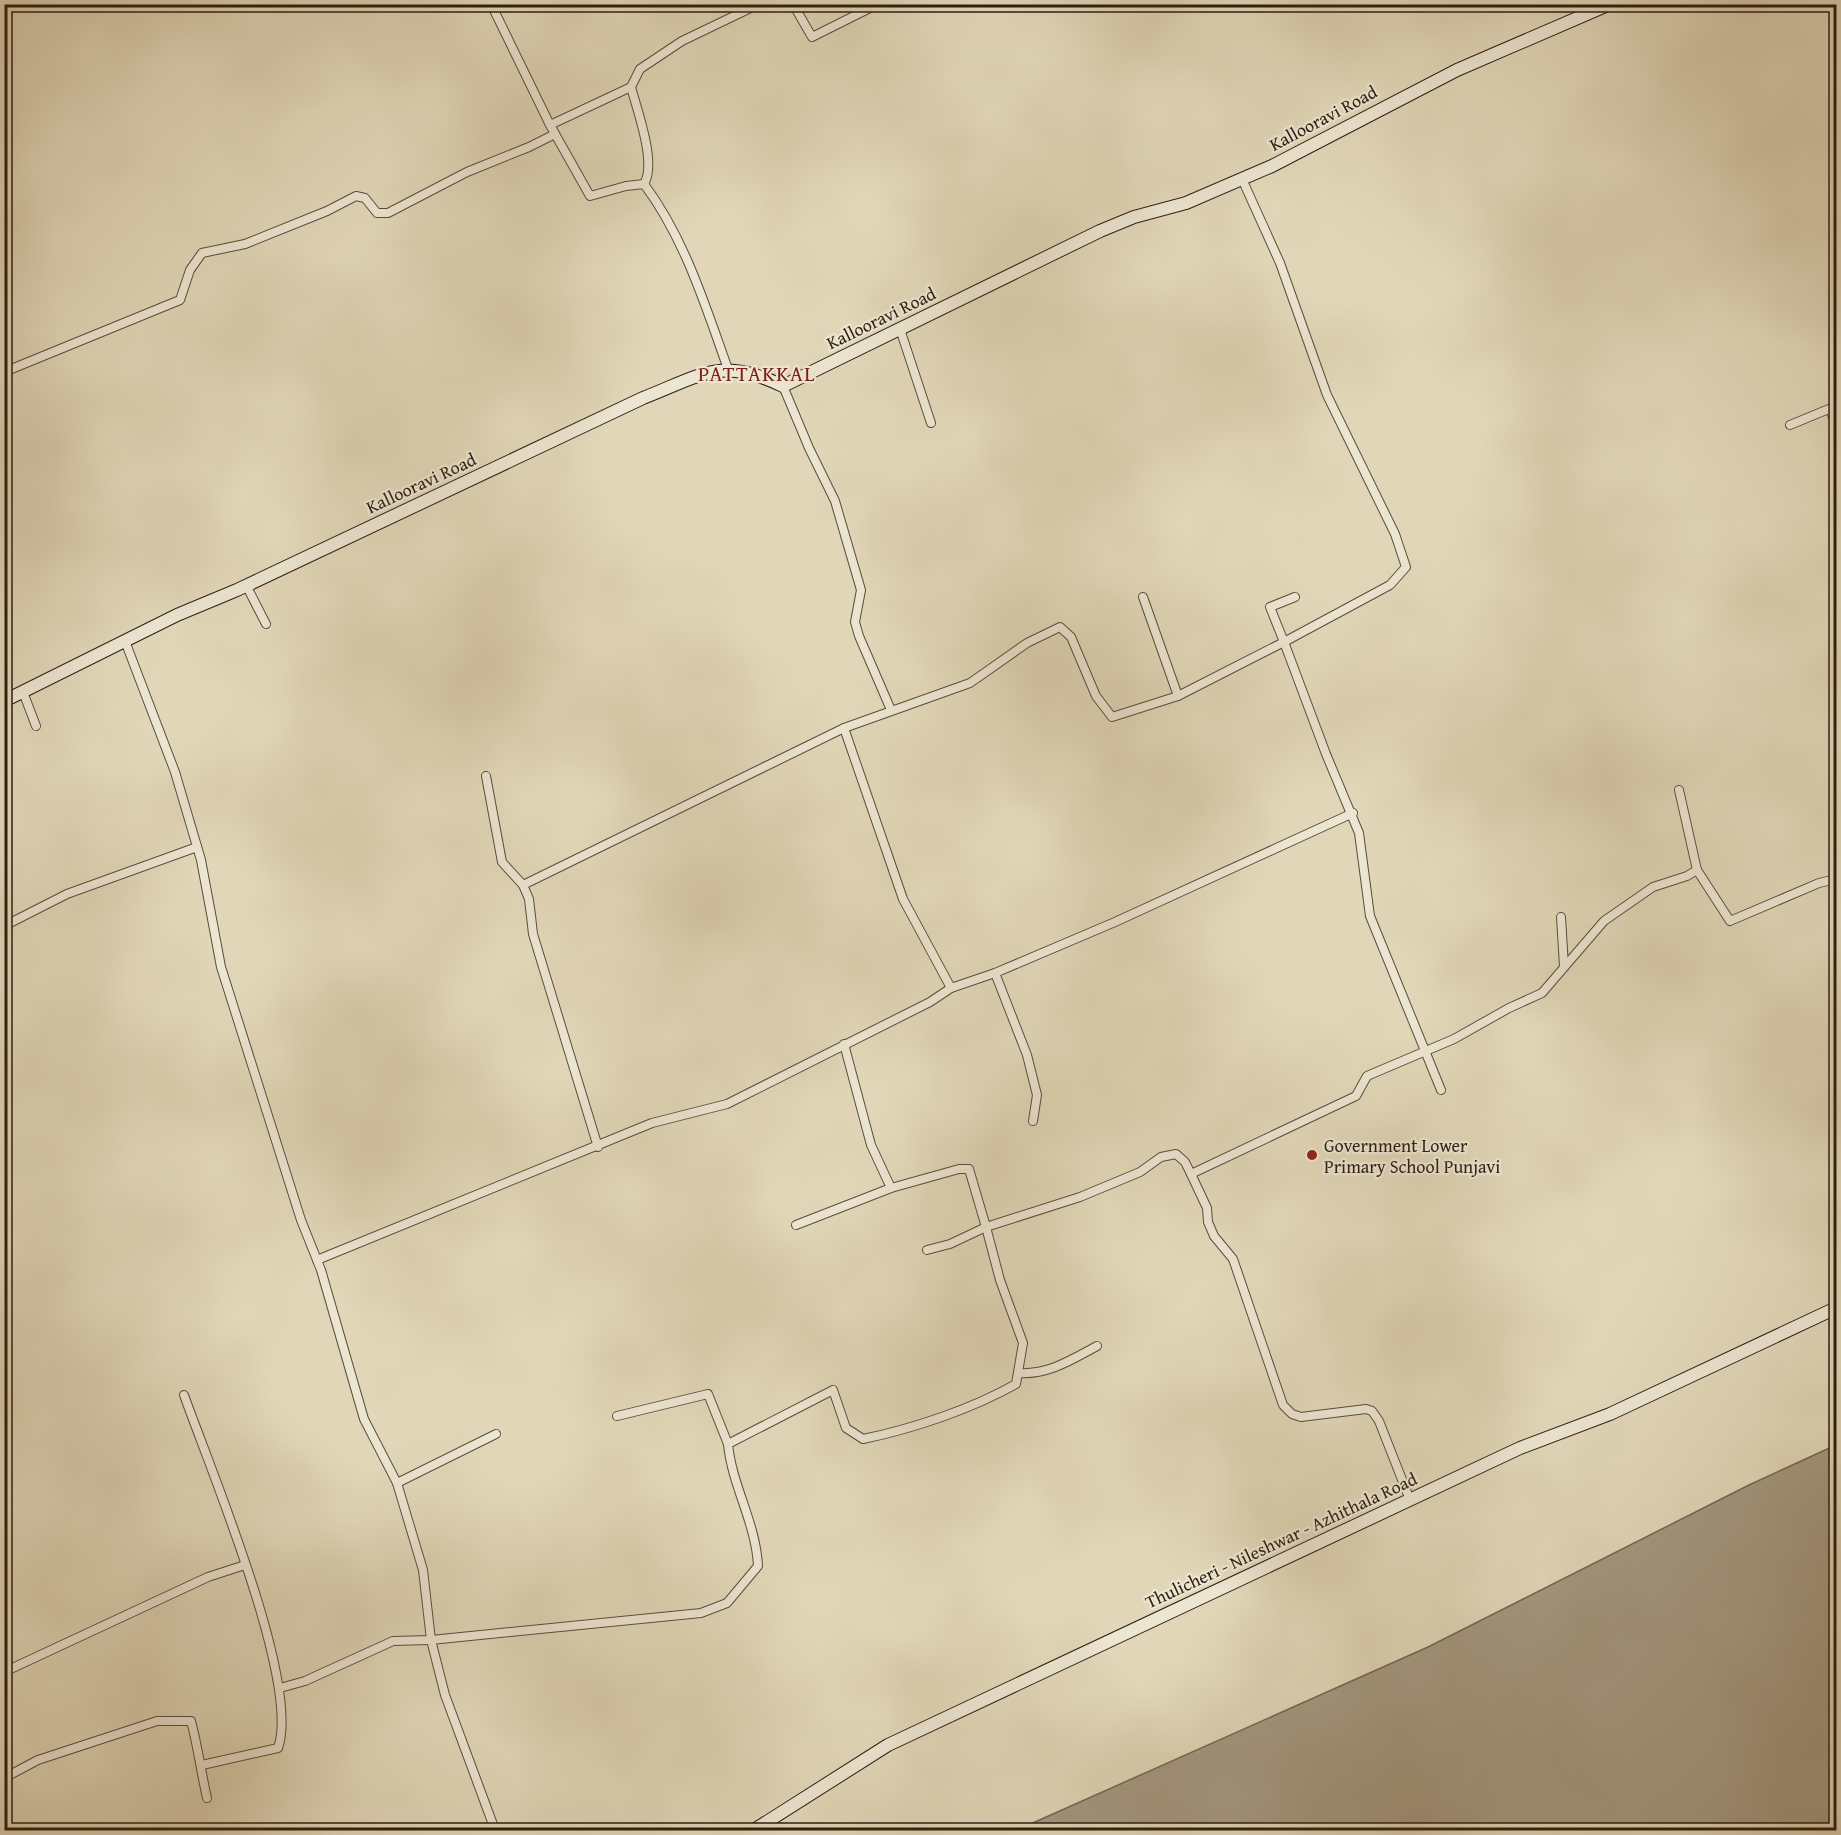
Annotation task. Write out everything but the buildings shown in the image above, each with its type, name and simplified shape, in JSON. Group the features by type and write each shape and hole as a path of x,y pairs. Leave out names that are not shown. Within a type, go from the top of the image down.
{"main road":[{"name":"Kallooravi Road","path":"4,701 177,615 246,585 643,398 707,371 728,369 757,373 783,386 1100,231 1134,218 1186,203 1242,179 1457,70 1610,4"},
{"name":"Thulicheri - Nileshwar - Azhithala Road","path":"754,1830 888,1744 1520,1448 1610,1414 1836,1308"}],"street":[{"path":"491,4 550,125 590,196 626,186 644,184"},
{"path":"550,125 631,87 640,69 682,41 759,4"},
{"path":"793,4 813,37 878,4"},
{"path":"631,87 648,153 649,176 644,184"},
{"path":"4,372 180,300 190,270 202,252 245,244 327,212 356,196 364,198 377,213 388,213 467,172 530,147 555,134"},
{"path":"523,885 844,728 970,683 1027,643 1060,627 1071,637 1096,696 1112,717 1178,696 1390,585 1406,567 1395,534 1366,473 1352,452 1327,395 1280,263 1242,179"},
{"path":"644,184 663,211 692,270 728,369"},
{"path":"900,329 931,423"},
{"path":"783,386 809,448 835,501 861,591 855,622 891,710"},
{"path":"1790,425 1833,408 1836,425"},
{"path":"246,585 266,624"},
{"path":"1143,597 1178,696"},
{"path":"1295,597 1270,608 1326,754 1353,813 1359,832 1370,916 1441,1090"},
{"path":"125,641 175,772 197,847 221,967 293,1197 317,1260 348,1358 364,1419 397,1483 423,1570 431,1640 445,1695 495,1830"},
{"path":"23,692 36,726"},
{"path":"844,728 903,899 951,988"},
{"path":"486,776 502,862 523,885 529,899 533,934 598,1147"},
{"path":"1679,790 1697,870 1730,921 1819,883 1836,879"},
{"path":"317,1260 652,1123 726,1104 930,1002 951,988 995,973 1115,922 1353,813"},
{"path":"4,926 67,894 197,847"},
{"path":"1191,1174 1356,1096 1367,1076 1455,1039 1509,1008 1542,993 1604,921 1653,887 1688,876 1697,870"},
{"path":"1561,917 1564,966"},
{"path":"995,973 1027,1055 1036,1095 1033,1121"},
{"path":"844,1044 871,1145 891,1188"},
{"path":"927,1250 950,1244 986,1227 1080,1197 1140,1172 1161,1157 1176,1154 1185,1162 1207,1208 1208,1222 1214,1236 1233,1259 1283,1405 1292,1414 1301,1417 1366,1409 1372,1411 1379,1421 1410,1500"},
{"path":"728,1444 833,1390 846,1428 862,1439 902,1431 988,1400 1016,1384 1023,1343 1000,1280 969,1169 958,1169 891,1188 796,1225"},
{"path":"1018,1374 1034,1374 1057,1368 1096,1346"},
{"path":"280,1688 305,1681 393,1641 431,1640 702,1613 728,1603 758,1566 757,1544 729,1462 728,1444 708,1394 617,1416"},
{"path":"184,1395 260,1605 280,1688 281,1739 278,1748 202,1765"},
{"path":"397,1483 496,1434"},
{"path":"4,1672 208,1577 245,1565"},
{"path":"4,1778 38,1760 158,1720 191,1722 202,1765 201,1773 207,1798"}],"shaded area":[{"path":"1836,1445 1836,1830 1017,1830 1428,1647 1749,1485"}],"place":[{"name":"Government Lower Primary School Punjavi","path":"1312,1155"}],"district":[{"name":"PATTAKKAL","path":"757,373"}]}
